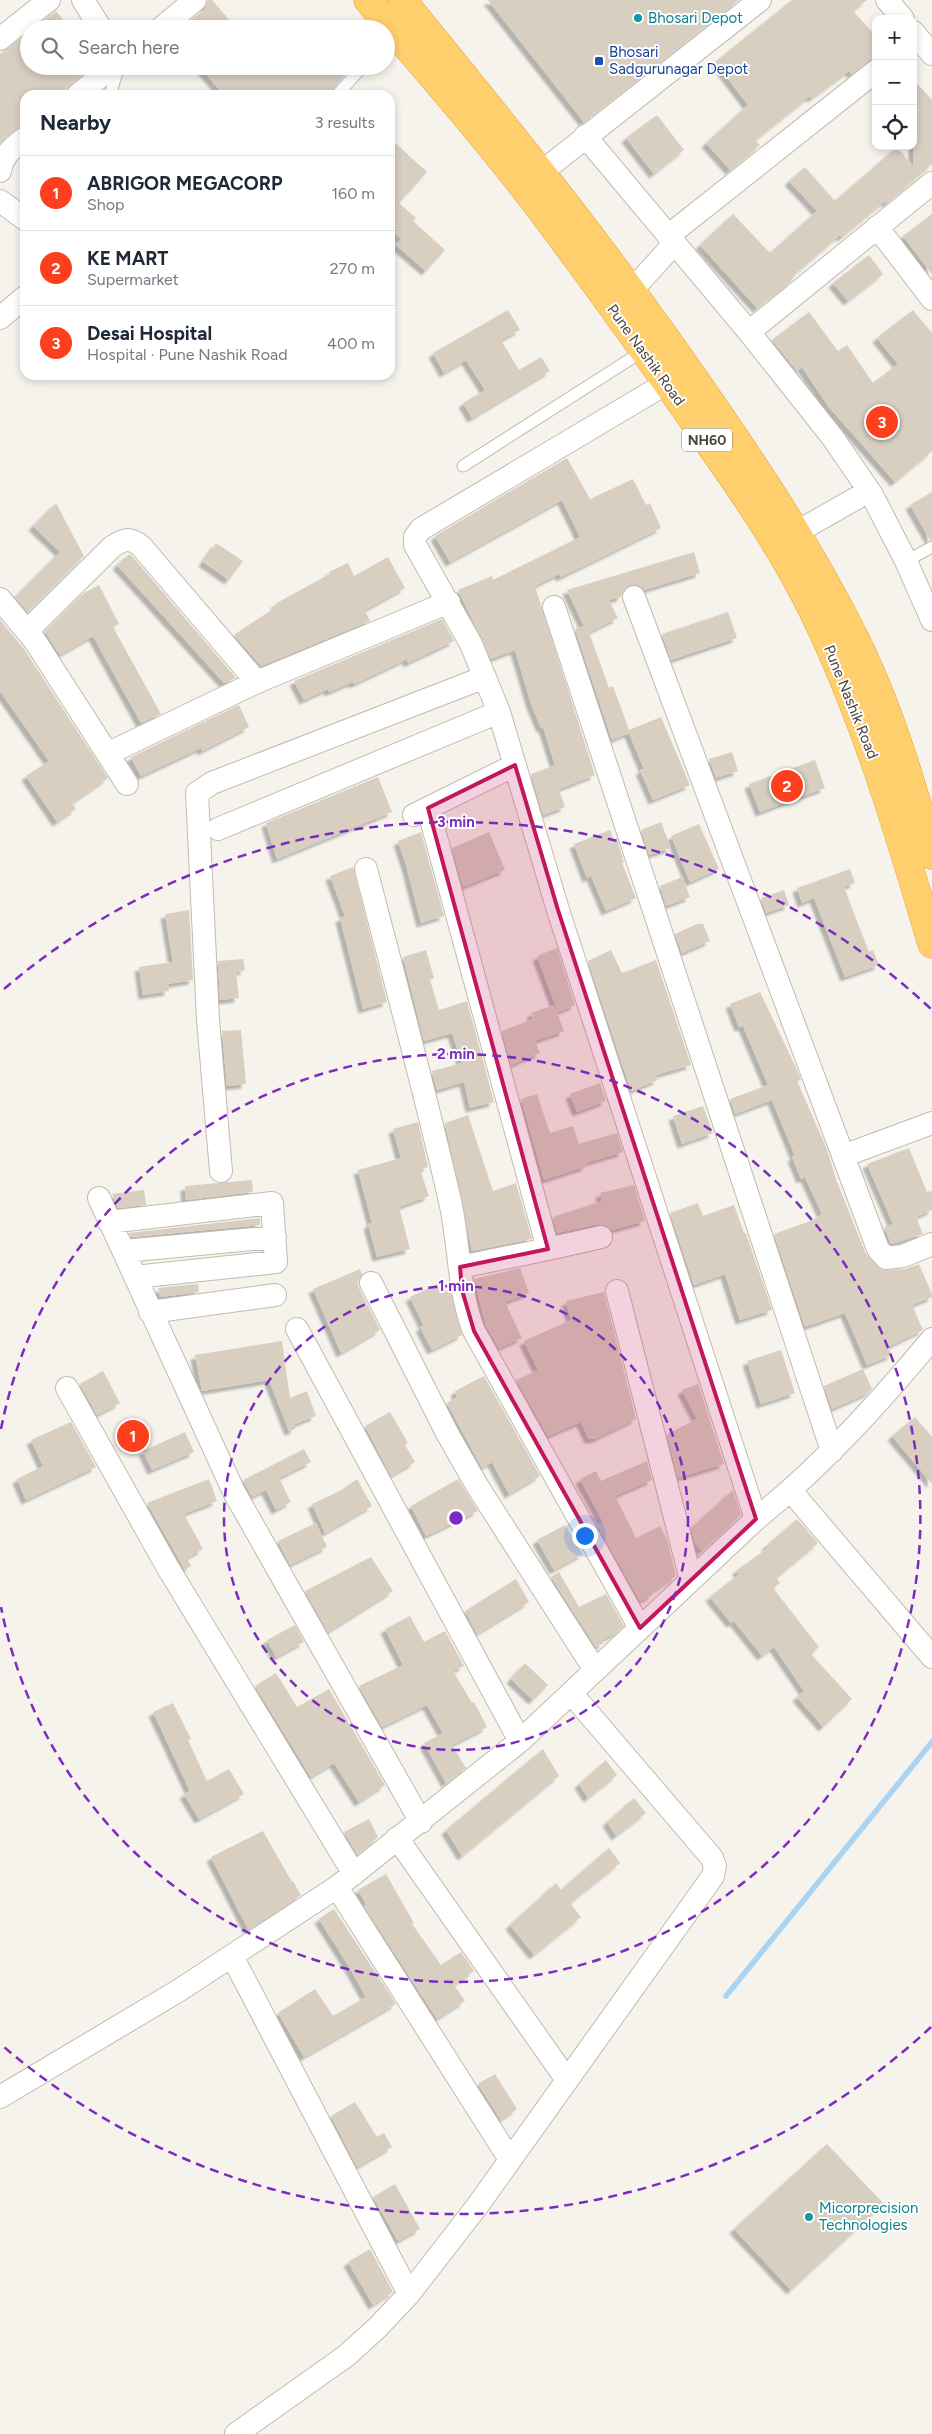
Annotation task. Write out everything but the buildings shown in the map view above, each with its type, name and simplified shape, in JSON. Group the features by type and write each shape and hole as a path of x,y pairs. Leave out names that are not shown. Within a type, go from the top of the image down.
{"highway":[{"name":"Pune Nashik Road","path":"368,0 381,20"},
{"name":"Pune Nashik Road","path":"402,0 533,179 644,351 747,498 814,612 847,688 890,806 932,944"},
{"name":"Pune Nashik Road","path":"395,40 533,179 632,290 708,398 797,532 819,569 856,641 924,795 932,855"}],"street":[{"path":"24,20 49,0"},
{"path":"83,0 95,20"},
{"path":"171,20 195,0"},
{"path":"533,179 585,136 760,0"},
{"path":"887,0 900,15"},
{"path":"0,39 20,23"},
{"path":"632,290 671,240 872,74"},
{"path":"84,90 102,75"},
{"path":"585,136 749,332 834,438 869,491 906,561 932,620"},
{"path":"0,171 2,161 11,149 20,142"},
{"path":"749,332 932,183"},
{"path":"0,193 0,201 20,215"},
{"path":"877,227 932,299"},
{"path":"0,318 20,302"},
{"path":"667,383 421,529 415,537 416,545 472,644 499,712 567,937 756,1519"},
{"path":"797,532 869,491"},
{"path":"28,630 112,547 124,540 132,539 141,546 257,682"},
{"path":"634,598 878,1250 886,1258 902,1256 932,1244"},
{"path":"0,599 28,630 128,784"},
{"path":"109,753 257,682 449,602"},
{"path":"554,607 832,1451"},
{"path":"221,1171 208,1020 197,793 212,783 486,677"},
{"path":"218,829 499,712"},
{"path":"515,765 421,812 548,1249"},
{"path":"890,806 924,795"},
{"path":"366,869 433,1124 452,1209 465,1308 474,1331 640,1628"},
{"path":"843,1156 932,1123"},
{"path":"99,1198 124,1251 134,1278 234,1492 421,1822"},
{"path":"109,1222 272,1203 276,1262 134,1278"},
{"path":"124,1251 275,1237"},
{"path":"460,1267 601,1237"},
{"path":"371,1283 446,1433 521,1558 595,1670"},
{"path":"617,1291 691,1580"},
{"path":"150,1312 275,1295"},
{"path":"297,1329 520,1741"},
{"path":"0,2097 178,1991 232,1956 346,1881 397,1838 421,1822 520,1741 756,1519 791,1491 882,1399 932,1339"},
{"path":"67,1388 346,1881 509,2158"},
{"path":"791,1491 932,1657"},
{"path":"236,2434 346,2356 377,2328 409,2294 478,2204 509,2158 713,1876 716,1866 712,1858 572,1694"},
{"path":"397,1838 567,2080"},
{"path":"232,1956 409,2294"}],"lane":[{"path":"112,90 116,75"},
{"path":"342,90 355,75"},
{"path":"463,466 644,351"},
{"path":"906,561 932,547"}],"highlighted area":[{"path":"515,765 558,910 756,1519 640,1628 474,1331 462,1290 460,1267 548,1249 428,808"}],"waterway":[{"path":"726,1996 932,1742"}],"place":[{"name":"Bhosari Depot","path":"638,18"},
{"name":"Bhosari Sadgurunagar Depot","path":"599,61"},
{"name":"Desai Hospital","path":"882,422"},
{"name":"KE MART","path":"787,786"},
{"name":"ABRIGOR MEGACORP","path":"133,1436"},
{"name":"Micorprecision Technologies","path":"809,2217"}]}
